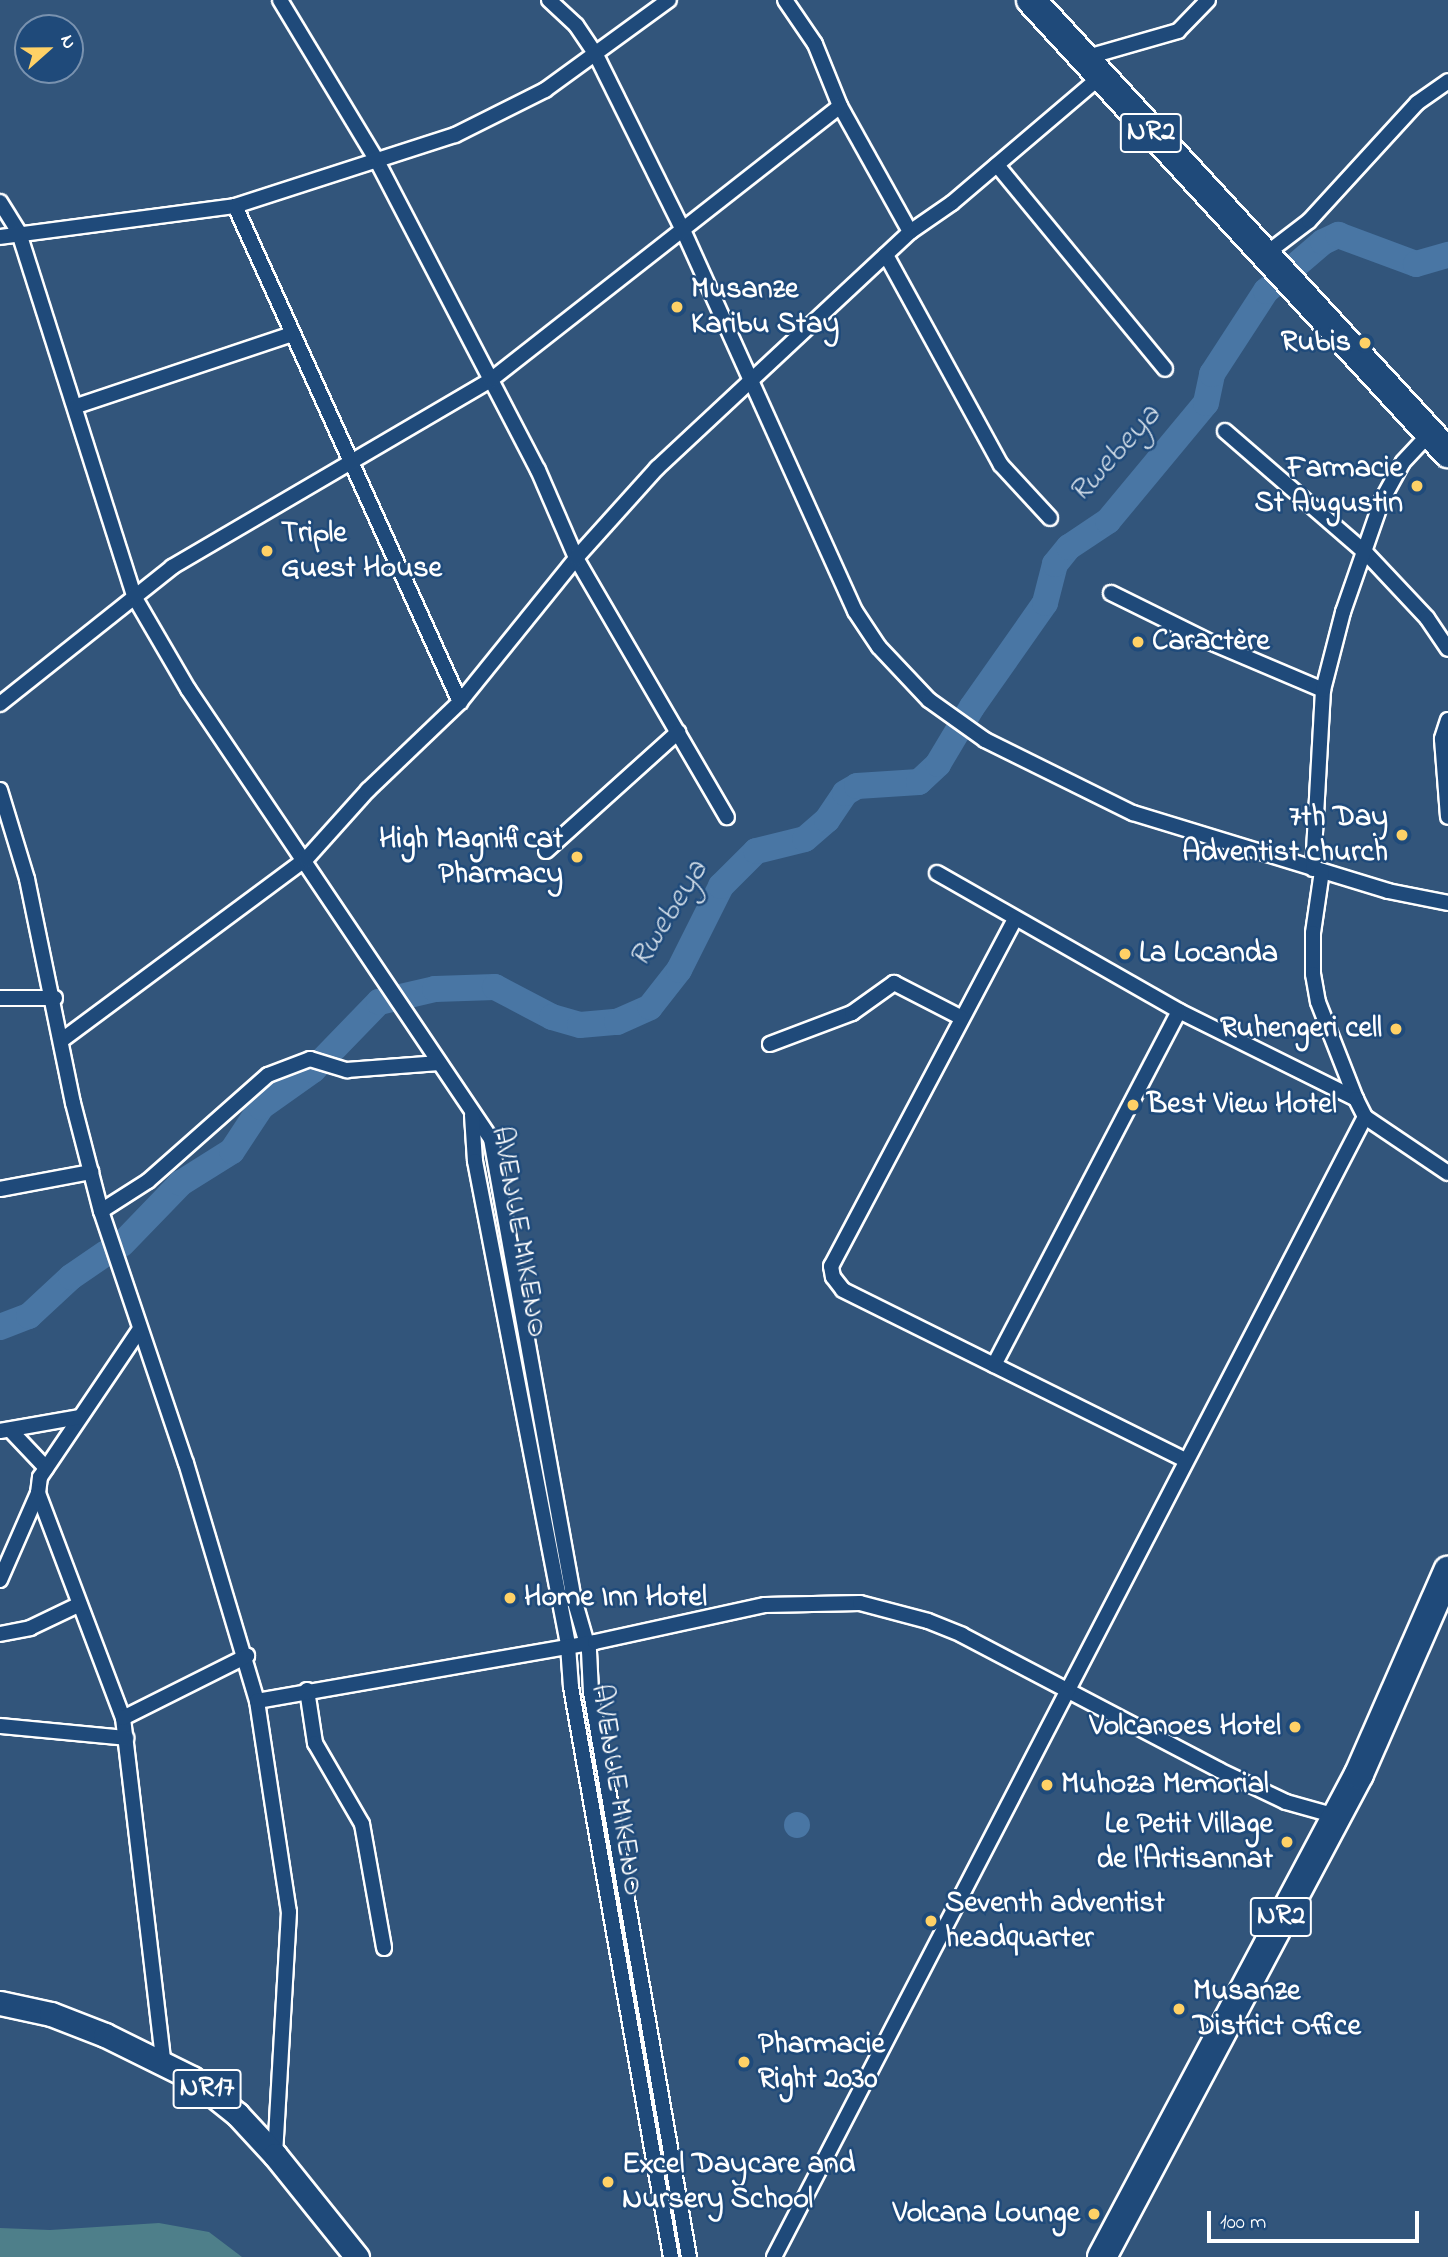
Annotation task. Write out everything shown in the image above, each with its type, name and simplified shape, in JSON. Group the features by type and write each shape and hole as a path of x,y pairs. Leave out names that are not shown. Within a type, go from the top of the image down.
{"highway":[{"name":"NR2","path":"1031,0 1268,261 1442,444"},
{"name":"NR2","path":"1102,2257 1380,1730 1448,1571"}],"main road":[{"name":"NR17","path":"0,2003 51,2014 163,2060 218,2097 275,2155 358,2257"}],"street":[{"path":"280,0 377,161 538,470 576,558 727,817"},
{"path":"550,0 576,25 596,55 683,230 855,611 879,648 929,700 985,740 1133,813 1317,870 1448,903"},
{"path":"0,237 235,206 455,135 545,90 669,0"},
{"path":"785,0 815,44 840,106 910,232"},
{"path":"62,1040 306,859 368,790 460,702 576,558 657,468 750,379 910,232 998,165 1092,67 1178,31 1208,0"},
{"path":"1268,261 1309,221 1417,103 1448,81"},
{"path":"0,704 172,567 492,380 840,106"},
{"path":"998,165 1165,369"},
{"path":"0,202 19,233 77,406 112,533 135,598 188,690 306,859 472,1115"},
{"path":"235,206 460,702"},
{"path":"886,255 1002,465 1049,518"},
{"path":"77,406 292,334"},
{"path":"1225,431 1366,553 1427,618 1448,649"},
{"path":"1442,444 1403,462 1382,500 1366,553 1343,612 1323,690 1313,974 1318,1002 1365,1117 1448,1173"},
{"path":"1111,593 1210,642 1323,690"},
{"path":"1448,720 1442,739 1448,817"},
{"path":"546,851 678,732"},
{"path":"0,790 27,879 101,1211 247,1656 257,1701 289,1912 275,2155"},
{"path":"937,873 1179,1011 1356,1099"},
{"path":"1015,919 831,1266 843,1290 1186,1460"},
{"path":"770,1044 863,1008 894,983 962,1018"},
{"path":"0,998 55,998"},
{"path":"994,1365 1179,1011"},
{"path":"101,1211 158,1172 268,1075 310,1059 341,1068 439,1063"},
{"name":"AVENUE MIKENO","path":"472,1115 491,1139 494,1152 573,1599 586,1642 600,1747 689,2257"},
{"name":"AVENUE MIKENO","path":"472,1115 475,1161 568,1646 570,1687 671,2257"},
{"path":"774,2257 1365,1117"},
{"path":"0,1189 91,1172"},
{"path":"0,1580 46,1468 140,1329"},
{"path":"6,1431 79,1417"},
{"path":"6,1431 46,1468"},
{"path":"37,1493 123,1718 163,2060"},
{"path":"257,1701 307,1690 568,1646 765,1605 860,1603 928,1621 962,1635 1066,1692 1252,1786 1336,1816"},
{"path":"0,1634 30,1628 78,1605"},
{"path":"123,1718 247,1656"},
{"path":"307,1690 314,1742 362,1824 384,1948"},
{"path":"0,1726 126,1738"}],"green space":[{"path":"159,2223 209,2232 242,2257 0,2257 0,2228 50,2230"}],"water":[{"path":"797,1812 806,1816 810,1825 806,1834 797,1838 788,1834 784,1825 788,1816"}],"waterway":[{"name":"Rwebeya","path":"122,1244 181,1183 232,1151 261,1107 313,1070 379,1002 435,989 495,987 552,1017 580,1025 617,1022 650,1007 679,970 721,886 756,851 805,839 827,820 845,793 857,786 919,782 938,764 972,707 1045,603 1055,564 1069,547 1108,521 1206,403 1212,374 1266,291 1323,242 1338,235 1416,264 1448,255"},
{"name":"Rwebeya","path":"0,1327 29,1316 71,1277 106,1253"}],"place":[{"name":"Musanze Karibu Stay","path":"677,307"},
{"name":"Rubis","path":"1365,343"},
{"name":"Farmacie St Augustin","path":"1417,486"},
{"name":"Triple Guest House","path":"267,551"},
{"name":"Caractère","path":"1138,642"},
{"name":"7th Day Adventist church","path":"1402,835"},
{"name":"High Magnificat Pharmacy","path":"577,857"},
{"name":"La Locanda","path":"1125,954"},
{"name":"Ruhengeri cell","path":"1396,1029"},
{"name":"Best View Hotel","path":"1133,1105"},
{"name":"Home Inn Hotel","path":"510,1598"},
{"name":"Volcanoes Hotel","path":"1295,1727"},
{"name":"Muhoza Memorial","path":"1047,1785"},
{"name":"Le Petit Village de l'Artisannat","path":"1287,1842"},
{"name":"Seventh adventist headquarter","path":"931,1921"},
{"name":"Musanze District Office","path":"1179,2009"},
{"name":"Pharmacie Right 2030","path":"744,2062"},
{"name":"Excel Daycare and Nursery School","path":"608,2182"},
{"name":"Volcana Lounge","path":"1094,2214"}]}
